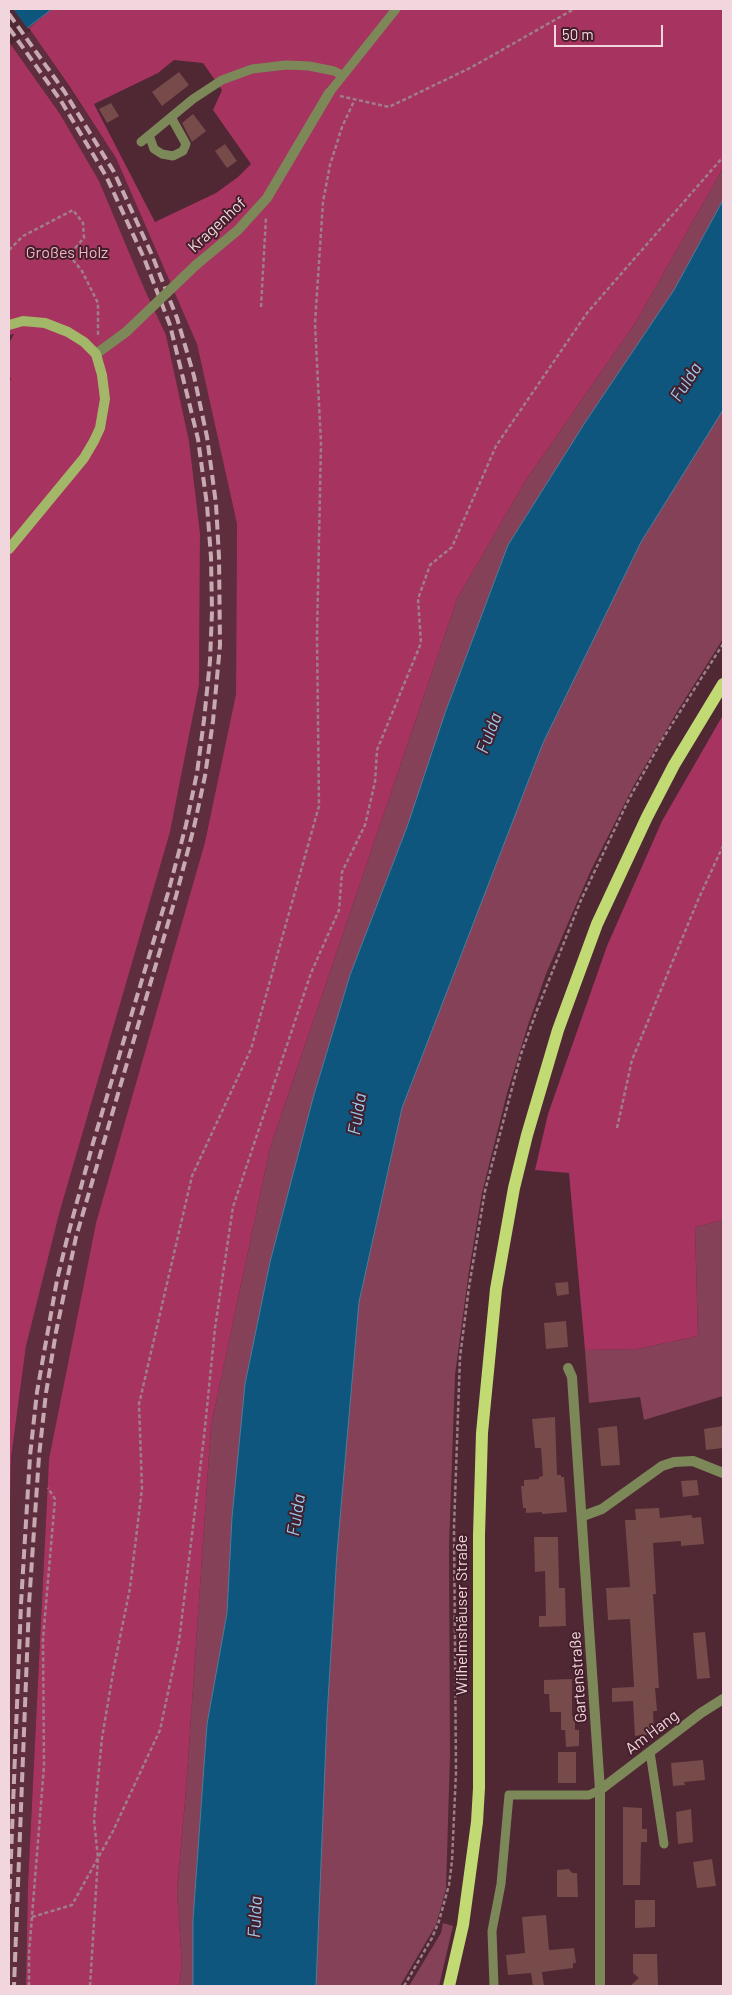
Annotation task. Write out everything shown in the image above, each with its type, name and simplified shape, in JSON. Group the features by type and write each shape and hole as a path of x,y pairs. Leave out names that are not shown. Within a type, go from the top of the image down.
{"main road":[{"name":"Wilhelmshäuser Straße","path":"449,1986 463,1925 477,1822 479,1788 478,1535 482,1433 490,1336 504,1242 518,1170 536,1100 579,969 621,870 647,816 674,765 723,684"}],"street":[{"name":"Kragenhof","path":"97,353 126,332 196,265 238,230 267,198 329,93"},
{"path":"9,325 23,321 45,323 68,332 97,353 103,380 104,398 103,415 94,441 73,472 9,549"},
{"name":"Gartenstraße","path":"568,1368 572,1377 583,1516 600,1790 600,1986"},
{"path":"583,1516 602,1509 662,1466 674,1462 693,1462 723,1473"},
{"name":"Am Hang","path":"600,1790 723,1699"}],"lane":[{"path":"329,93 396,9"},
{"path":"140,142 222,80 252,69 286,65 309,66 334,71 342,75"},
{"path":"149,135 154,149 162,154 172,156 183,151 186,144 171,118"},
{"path":"650,1752 664,1844"},
{"path":"494,1986 492,1931 501,1884 509,1795 589,1794 600,1790"}],"path":[{"path":"329,93 389,107 472,67 574,9"},
{"path":"90,1986 98,1858 94,1820 102,1738 130,1588 142,1488 139,1404 192,1176 251,1049 319,806 317,635 321,444 315,314 323,202 330,165 342,127 355,99"},
{"path":"32,1917 72,1904 113,1831 160,1730 180,1641 215,1328 233,1207 311,973 339,910 342,872 365,825 376,782 377,750 421,643 418,599 430,565 452,547 496,446 587,313 723,157"},
{"path":"261,307 267,198"},
{"path":"9,250 23,236 73,210 83,222 84,238 69,255 82,271 98,303 97,353"},
{"path":"404,1986 432,1938 439,1921 449,1885 452,1861 456,1772 454,1518 460,1357 469,1287 488,1182 521,1054 581,900 629,799 662,740 723,644"},
{"path":"617,1128 632,1060 698,900 723,846"},
{"path":"30,1986 29,1954 44,1766 43,1638 54,1499 48,1488"}],"shaded area":[{"path":"31,30 116,158 197,344 237,524 236,694 205,842 96,1223 49,1459 28,1884 26,1986 9,1986 9,1550 11,1458 26,1346 59,1214 170,832 199,685 200,533 189,441 166,335 99,181 60,114 11,45"},
{"path":"723,168 723,200 674,290 586,421 508,545 445,713 407,827 350,975 313,1098 270,1262 245,1384 227,1613 207,1724 193,1920 193,1986 179,1986 182,1965 177,1891 186,1790 211,1426 270,1148 457,599 526,480 636,322"},
{"path":"723,410 723,639 634,785 591,870 546,974 528,1025 507,1093 482,1193 455,1375 449,1547 450,1755 446,1889 436,1925 400,1986 316,1986 327,1717 337,1553 359,1302 402,1108 543,743 641,542"},
{"path":"723,1220 723,1396 644,1420 640,1397 589,1403 585,1350 637,1349 698,1336 695,1227"},
{"path":"443,1923 453,1926 439,1986 409,1986 441,1933"}],"green space":[{"path":"52,9 723,9 723,168 636,322 526,480 457,599 270,1148 211,1426 186,1790 177,1891 182,1965 179,1986 26,1986 28,1884 49,1459 96,1223 205,842 236,694 237,524 197,344 116,158 29,28","holes":["174,60 203,63 222,90 213,110 251,164 238,177 216,193 155,222 94,104 158,73"]},
{"name":"Großes Holz","path":"9,42 60,114 99,181 166,335 189,441 200,533 199,685 170,832 59,1214 26,1346 11,1458 9,1550 9,383 11,379 9,376 9,343 14,334 9,335"},
{"path":"723,715 723,1220 695,1227 698,1336 637,1349 585,1350 569,1173 535,1170 548,1114 607,946 662,821"}],"water":[{"path":"9,9 52,9 9,42"},
{"name":"Fulda","path":"723,200 723,410 641,542 543,743 402,1108 359,1302 337,1553 327,1717 316,1986 193,1986 193,1920 207,1724 227,1613 232,1517 245,1384 270,1262 313,1098 350,975 407,827 445,713 508,545 586,421 674,290"}],"pier":[{"path":"9,9 13,9 28,29 31,30 10,44"}],"building":[{"path":"179,72 189,85 162,106 152,92"},
{"path":"111,103 119,116 107,123 99,109"},
{"path":"193,114 206,131 192,142 182,123"},
{"path":"225,144 237,161 227,168 215,151"},
{"path":"568,1282 569,1294 557,1296 555,1283"},
{"path":"566,1321 568,1347 546,1349 544,1323"},
{"path":"555,1417 557,1475 564,1477 567,1512 526,1513 526,1508 523,1508 521,1486 524,1486 524,1480 539,1479 539,1477 543,1476 541,1448 535,1448 532,1419"},
{"path":"617,1426 620,1465 601,1466 598,1428"},
{"path":"723,1426 723,1448 706,1450 704,1429"},
{"path":"697,1480 699,1495 683,1497 681,1481"},
{"path":"659,1508 660,1518 691,1515 693,1518 701,1517 704,1544 681,1546 681,1541 653,1543 656,1594 653,1594 659,1688 655,1688 657,1711 653,1711 654,1734 635,1736 633,1701 612,1702 612,1688 634,1687 630,1619 608,1620 606,1588 630,1587 625,1520 636,1520 635,1509"},
{"path":"534,1537 558,1537 559,1588 565,1588 566,1626 539,1627 539,1616 546,1616 545,1571 535,1572"},
{"path":"705,1632 710,1678 697,1679 693,1633"},
{"path":"572,1679 572,1716 575,1716 575,1730 579,1730 579,1746 566,1747 565,1730 561,1730 561,1712 550,1712 549,1694 544,1694 544,1680"},
{"path":"558,1752 576,1752 576,1783 558,1783"},
{"path":"703,1760 705,1780 684,1782 685,1785 673,1786 671,1763"},
{"path":"623,1807 642,1808 642,1829 647,1829 647,1842 641,1842 640,1885 623,1885"},
{"path":"691,1809 693,1842 678,1844 676,1812"},
{"path":"712,1859 716,1886 697,1888 693,1862"},
{"path":"569,1869 572,1873 577,1873 578,1897 557,1897 557,1870"},
{"path":"635,1900 655,1900 655,1927 635,1928"},
{"path":"546,1915 549,1950 574,1948 576,1963 573,1963 573,1968 542,1972 544,1986 533,1986 531,1973 508,1975 506,1955 525,1953 522,1917"},
{"path":"633,1954 657,1954 658,1986 630,1986 639,1978 633,1973"}],"railway":[{"path":"9,14 64,91 114,172 152,255 177,318 194,376 207,437 216,504 220,645 213,721 205,776 194,827 176,896 76,1237 56,1332 46,1393 39,1456 29,1604 14,1986"},
{"path":"9,28 61,101 106,176 144,258 170,325 198,439 207,505 211,557 212,612 210,661 204,720 197,773 186,825 168,893 93,1143 68,1235 57,1280 37,1392 30,1456 21,1604 9,1907"}]}
